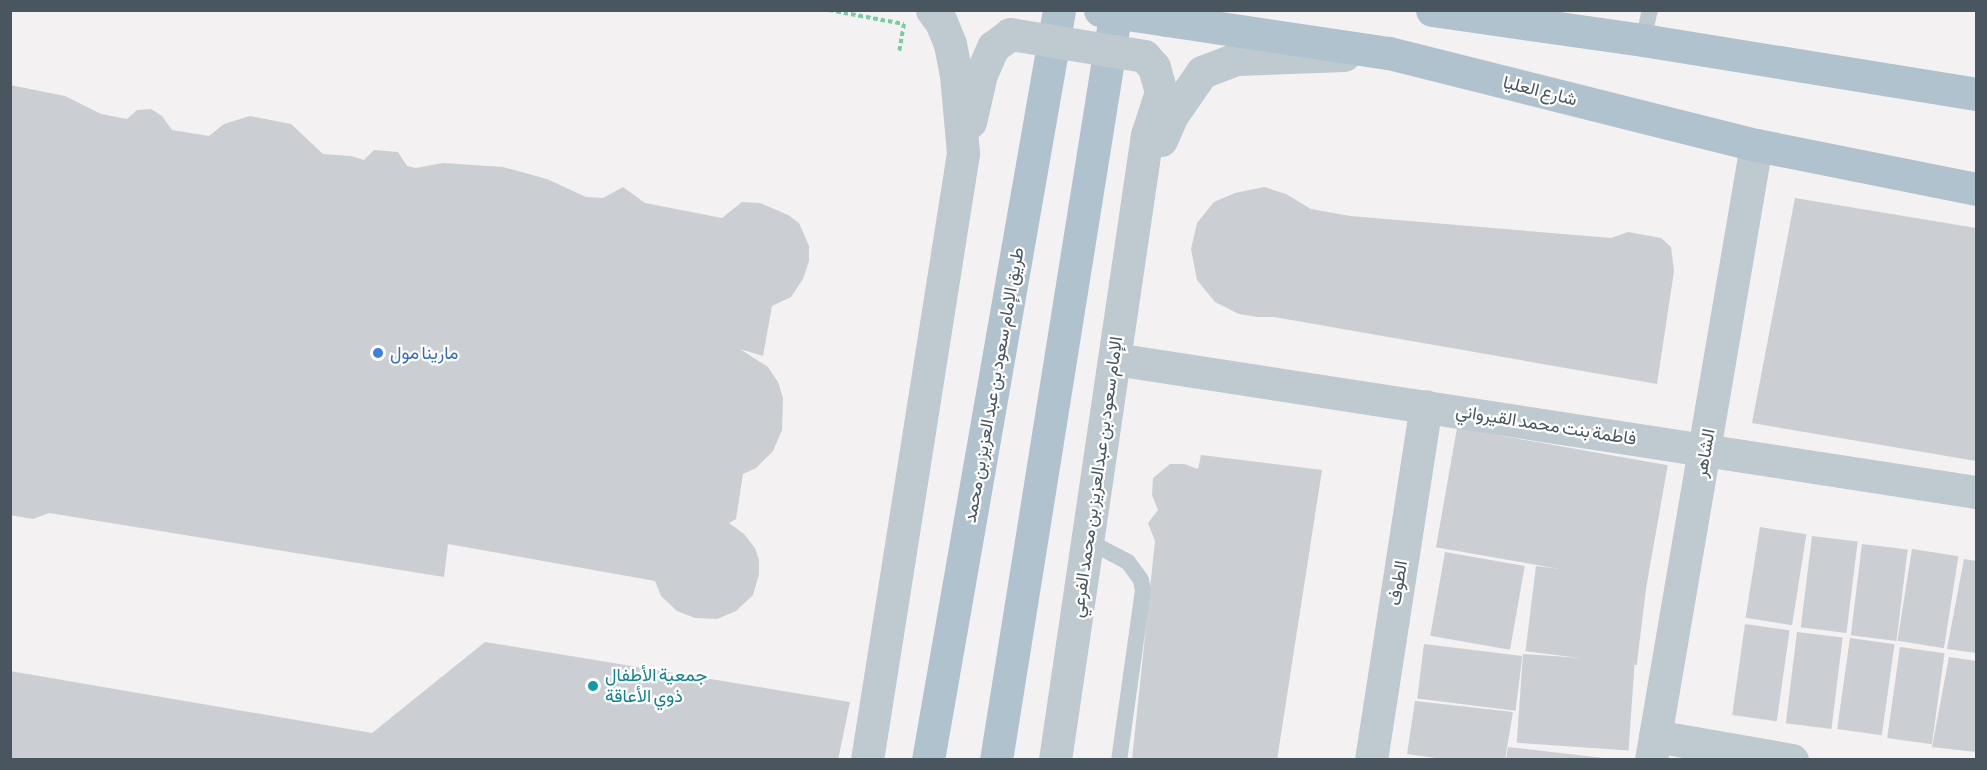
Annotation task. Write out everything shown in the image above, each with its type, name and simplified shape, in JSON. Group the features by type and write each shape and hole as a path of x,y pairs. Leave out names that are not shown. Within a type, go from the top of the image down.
{"main road":[{"name":"طريق الإمام سعود بن عبد العزيز بن محمد","path":"928,759 1059,10"},
{"name":"شارع العليا","path":"1100,10 1389,53 1756,145 1977,189"},
{"path":"996,759 1116,10"},
{"path":"1432,10 1647,25 1977,94"}],"street":[{"path":"932,10 942,22 950,44 956,75 963,153"},
{"path":"867,759 963,153 981,74 993,47 1010,34 1144,56 1154,67 1161,92 1147,135 1137,194"},
{"path":"1137,194 1172,115 1202,72 1236,59 1389,53"},
{"name":"الشاهر","path":"1653,748 1706,450 1756,145"},
{"name":"الإمام سعود بن عبدالعزيز بن محمد الفرعي","path":"1055,759 1115,359 1137,194"},
{"name":"فاطمة بنت محمد القيرواني","path":"1115,359 1977,492"},
{"name":"الطوف","path":"1371,759 1426,406"},
{"path":"1653,748 1792,759"}],"lane":[{"path":"1088,541 1128,562 1141,580 1143,590 1119,759"}],"path":[{"path":"829,10 904,24 899,53"}],"building":[{"name":"مارينا مول","path":"10,85 65,96 101,114 127,119 137,110 151,109 162,116 172,130 209,136 224,124 250,116 291,124 323,154 351,156 364,160 374,150 398,152 407,166 416,168 443,163 503,167 547,179 586,197 603,198 623,187 645,203 722,218 742,202 760,203 788,215 799,223 809,246 809,261 803,279 791,297 772,306 763,356 740,349 768,367 778,382 783,398 782,430 773,451 756,468 743,474 736,519 729,523 744,534 755,548 759,560 759,574 753,595 736,611 717,619 695,618 677,611 661,596 655,581 448,544 444,577 49,513 33,519 10,515"},
{"path":"1264,187 1286,194 1311,209 1350,216 1611,238 1628,232 1661,238 1671,247 1674,271 1657,384 1274,317 1239,314 1215,302 1197,280 1191,249 1197,223 1214,202 1235,193"},
{"path":"1795,198 1976,228 1976,461 1752,423"},
{"path":"1457,428 1668,465 1647,584 1436,547"},
{"path":"1201,455 1322,470 1277,760 1132,760 1155,541 1148,523 1158,510 1152,495 1153,478 1170,464 1184,464 1198,469"},
{"path":"1760,527 1806,534 1792,625 1746,618"},
{"path":"1812,536 1858,542 1846,633 1801,627"},
{"path":"1862,544 1908,550 1896,641 1851,635"},
{"path":"1912,549 1958,556 1944,648 1897,641"},
{"path":"1445,552 1525,566 1510,650 1430,636"},
{"path":"1964,559 1976,561 1976,653 1947,649"},
{"path":"1536,566 1647,580 1637,665 1526,651"},
{"path":"1745,624 1790,630 1777,721 1732,715"},
{"path":"1797,632 1843,638 1831,729 1786,723"},
{"path":"1850,638 1895,644 1882,735 1837,729"},
{"name":"جمعية الأطفال ذوي الأعاقة","path":"485,642 850,702 838,760 10,760 10,671 372,733"},
{"path":"1424,644 1522,656 1516,711 1417,699"},
{"path":"1900,647 1945,653 1932,744 1887,738"},
{"path":"1523,654 1635,662 1629,751 1517,743"},
{"path":"1949,657 1976,661 1976,752 1932,747"},
{"path":"1415,701 1513,712 1505,760 1450,760 1407,754"},
{"path":"1508,747 1603,758 1603,760 1506,760"}],"place":[{"name":"مارينا مول","path":"378,353"},
{"name":"جمعية الأطفال ذوي الأعاقة","path":"593,686"}]}
